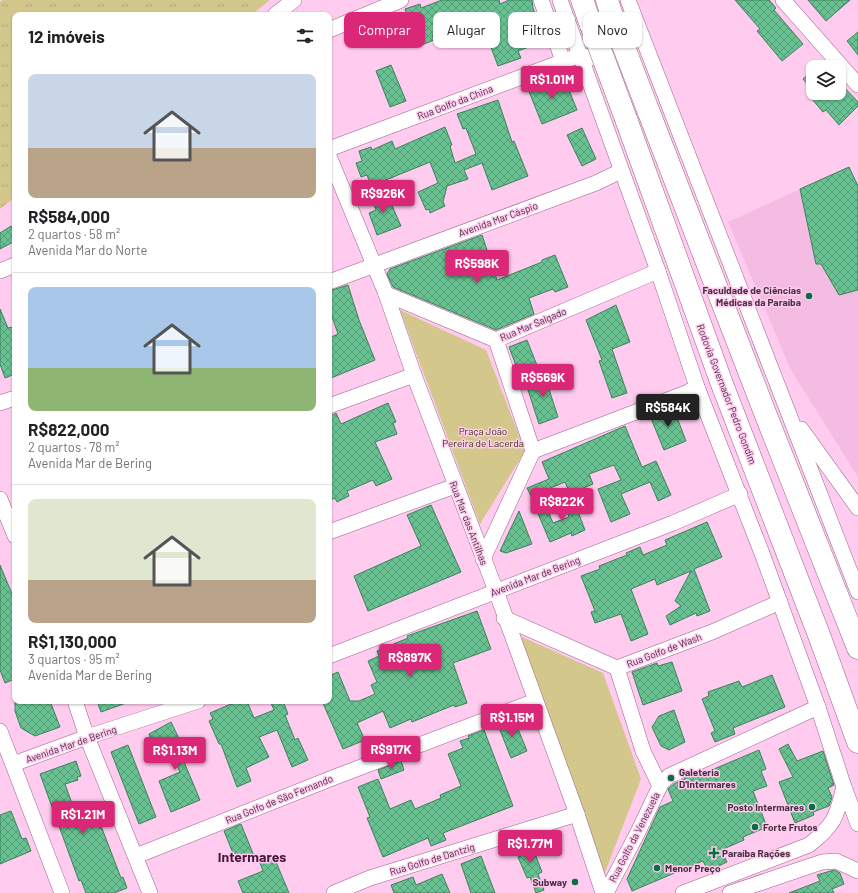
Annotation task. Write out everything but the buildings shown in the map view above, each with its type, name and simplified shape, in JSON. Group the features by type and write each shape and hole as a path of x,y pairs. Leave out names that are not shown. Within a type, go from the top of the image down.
{"highway":[{"name":"Rodovia Governador Pedro Gondim","path":"582,0 722,384 816,628 858,742"},
{"path":"609,8 764,411 858,648"}],"street":[{"path":"332,29 401,0"},
{"path":"541,0 563,61"},
{"path":"560,0 600,115 658,271 697,387 740,494 780,602 858,824"},
{"path":"628,0 633,12"},
{"path":"783,0 858,86"},
{"path":"642,37 858,592"},
{"path":"580,55 594,60 609,57 619,52 623,48"},
{"name":"Rua Golfo da China","path":"332,148 580,55"},
{"path":"600,115 604,100 613,87 626,78 642,75 657,78"},
{"name":"Rua Mar das Antilhas","path":"332,163 386,294 455,486 496,591 504,618 577,814 604,893"},
{"name":"Avenida Mar Cáspio","path":"332,281 596,183 621,171"},
{"path":"0,271 12,266"},
{"name":"Rua Mar Salgado","path":"386,294 496,340 658,271"},
{"path":"483,559 533,451 496,340"},
{"path":"332,405 414,375"},
{"path":"533,451 686,393 697,387"},
{"path":"0,403 12,399"},
{"path":"788,410 858,508"},
{"path":"332,531 455,486"},
{"name":"Avenida Mar de Bering","path":"332,655 673,523 740,494"},
{"path":"0,499 12,526"},
{"name":"Rua Golfo de Wash","path":"504,618 617,668 712,632 780,602"},
{"name":"Rua Golfo da Venezuela","path":"604,893 638,832 659,785 643,751 617,668"},
{"name":"Rua Golfo de São Fernando","path":"136,856 335,777 535,702"},
{"path":"76,704 87,737 150,893"},
{"name":"Avenida Mar de Bering","path":"13,764 87,737 189,704"},
{"path":"659,785 669,776 818,707"},
{"path":"1,739 13,764 62,893"},
{"path":"683,893 809,845 822,835 836,817 844,786"},
{"name":"Rua Golfo de Dantzig","path":"334,893 370,878 577,814"},
{"path":"730,893 822,862 836,861 858,871"},
{"path":"748,868 754,884"}],"shaded area":[{"name":"Faculdade de Ciências Médicas da Paraíba","path":"844,169 858,185 858,477 791,370 728,222"}],"green space":[{"path":"3,0 270,0 255,12 12,12 12,199 0,209 0,2"},
{"name":"Praça João Pereira de Lacerda","path":"400,310 486,350 525,451 480,524"},
{"path":"513,633 603,673 641,779 604,875"}],"place":[{"name":"Faculdade de Ciências Médicas da Paraíba","path":"809,296"},
{"name":"Galeteria D'Intermares","path":"671,778"},
{"name":"Posto Intermares","path":"812,807"},
{"name":"Forte Frutos","path":"755,827"},
{"name":"Paraíba Rações","path":"714,853"},
{"name":"Menor Preço","path":"657,868"},
{"name":"Subway","path":"575,882"}],"district":[{"name":"Intermares","path":"252,857"}]}
